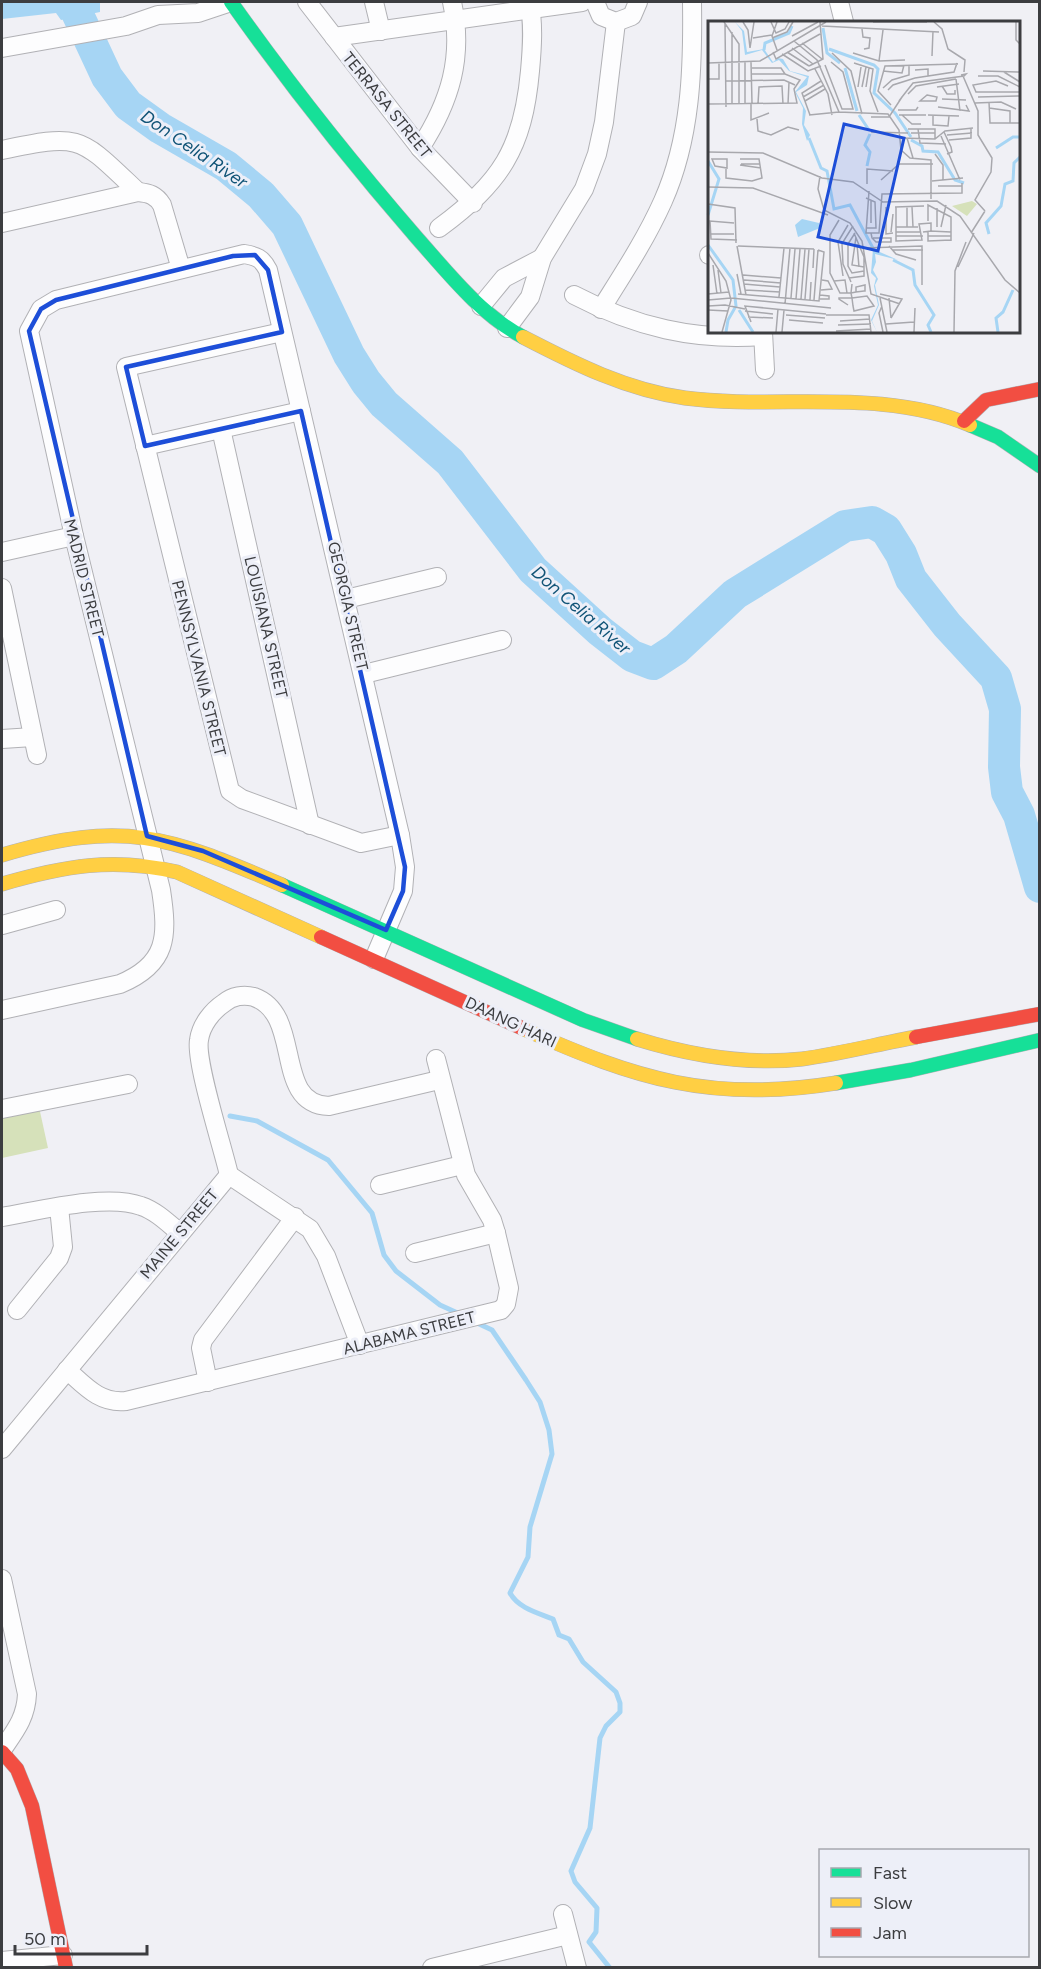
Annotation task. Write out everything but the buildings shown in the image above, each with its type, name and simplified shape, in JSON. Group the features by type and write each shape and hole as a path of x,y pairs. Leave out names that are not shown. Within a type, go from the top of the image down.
{"main road":[{"path":"231,2 308,110 345,156 481,306 507,328 605,377 684,397 725,402 864,402 940,412 964,421 1020,450 1040,466"},
{"path":"964,421 986,400 1040,390"},
{"name":"DAANG HARI","path":"2,855 57,838 87,834 147,836 203,851 387,930 583,1020 653,1045 708,1055 767,1060 821,1057 1040,1014"},
{"name":"DAANG HARI","path":"2,884 62,867 92,862 155,866 199,880 580,1053 619,1068 690,1087 769,1091 816,1087 881,1076 1040,1040"},
{"path":"2,1751 16,1769 32,1806 64,1961"}],"street":[{"path":"2,48 126,26 160,8 198,13 231,2"},
{"name":"TERRASA STREET","path":"307,2 420,148 472,203"},
{"path":"374,2 381,31"},
{"path":"420,148 439,119 451,90 456,20 452,2"},
{"path":"334,38 456,20 530,5 582,2"},
{"path":"595,2 600,16 616,22 632,16 638,2"},
{"path":"601,309 646,235 663,200 676,165 688,109 693,59 692,2"},
{"path":"839,2 844,21"},
{"path":"439,228 472,203 495,178 514,146 526,111 531,60 530,5"},
{"path":"507,328 530,297 542,258 584,189 597,154 604,122 616,22"},
{"path":"2,150 50,140 75,141 102,158 138,192"},
{"path":"2,223 138,192 149,193 158,198 162,205 181,269"},
{"name":"GEORGIA STREET","path":"181,269 233,256 255,255 264,262 268,270 400,835 406,877 403,891 374,959"},
{"path":"481,306 504,278 542,258"},
{"name":"MADRID STREET","path":"2,1010 120,984 134,978 151,964 163,946 166,932 155,866 74,536 30,344 29,331 33,319 41,309 56,300 181,269"},
{"path":"574,295 631,321 679,334 724,339 763,334 765,370"},
{"name":"PENNSYLVANIA STREET","path":"282,332 126,368 230,791 242,799 361,843 400,835"},
{"path":"145,446 301,411"},
{"name":"LOUISIANA STREET","path":"221,429 310,825"},
{"path":"2,552 74,536"},
{"path":"346,599 437,577"},
{"path":"2,588 37,755"},
{"path":"364,674 502,640"},
{"path":"2,739 33,736"},
{"path":"2,925 56,910"},
{"name":"MAINE STREET","path":"2,1449 229,1175 202,1065 199,1040 205,1024 215,1009 228,999 238,996 253,997 267,1005 277,1016 284,1030 292,1074 298,1088 319,1105 329,1106 440,1080"},
{"name":"ALABAMA STREET","path":"67,1370 97,1396 117,1402 494,1313 506,1304 509,1296 496,1233 462,1165 436,1059"},
{"path":"2,1109 128,1084"},
{"path":"380,1185 462,1165"},
{"path":"229,1175 295,1217 318,1241 360,1345"},
{"path":"2,1217 59,1207 126,1202 154,1212 180,1233"},
{"path":"17,1310 59,1258 63,1247 59,1207"},
{"path":"208,1382 201,1348 203,1340 295,1217"},
{"path":"415,1253 496,1233"},
{"path":"2,1579 27,1694 26,1711 20,1725 2,1751"},
{"path":"563,1914 577,1968"},
{"path":"432,1968 502,1959 568,1935"},
{"path":"2,1961 64,1961"}],"highlighted area":[{"path":"255,255 268,270 282,332 126,367 145,446 301,411 405,867 403,891 386,930 203,851 147,836 29,331 41,309 56,300 233,256"}],"green space":[{"path":"39,1107 48,1148 2,1158 2,1114"}],"water":[{"path":"2,2 100,2 100,12 61,20 56,13 2,19"}],"waterway":[{"name":"Don Celia River","path":"72,2 107,77 128,105 160,128 226,166 261,195 287,225 349,355 366,382 384,404 450,462 533,570 600,631 632,656 653,664 676,649 735,594 845,526 872,522 886,530 901,554 911,579 947,625 996,678 1005,709 1004,767 1007,792 1019,815 1040,887"},
{"path":"230,1116 257,1121 328,1160 372,1213 384,1255 396,1271 440,1305 462,1315"},
{"path":"475,1322 492,1330 540,1402 549,1430 552,1454 530,1527 528,1557 510,1593 518,1603 553,1619 559,1635 569,1639 583,1662 616,1692 620,1703 620,1712 606,1726 600,1738 590,1828 571,1871 575,1882 597,1908 596,1932 589,1942 610,1968"}],"traffic: fast":[{"path":"231,2 321,122 417,238 479,305 507,328 523,337"},
{"path":"970,425 998,437 1040,466"},
{"path":"282,885 583,1020 637,1039"},
{"path":"836,1083 911,1070 1040,1040"}],"traffic: slow":[{"path":"523,337 602,375 664,394 720,401 829,402 901,406 936,413 970,425"},
{"path":"2,855 44,844 81,838 114,836 145,838 175,844 282,885"},
{"path":"2,884 68,868 110,864 154,867 177,872 321,937"},
{"path":"524,1029 603,1061 676,1082 712,1088 751,1090 836,1083"},
{"path":"637,1039 698,1054 740,1060 782,1061 916,1037"}],"traffic: jam":[{"path":"964,421 986,400 1040,389"},
{"path":"321,937 524,1029"},
{"path":"916,1037 1040,1014"},
{"path":"2,1752 17,1769 32,1806 66,1968"}]}
